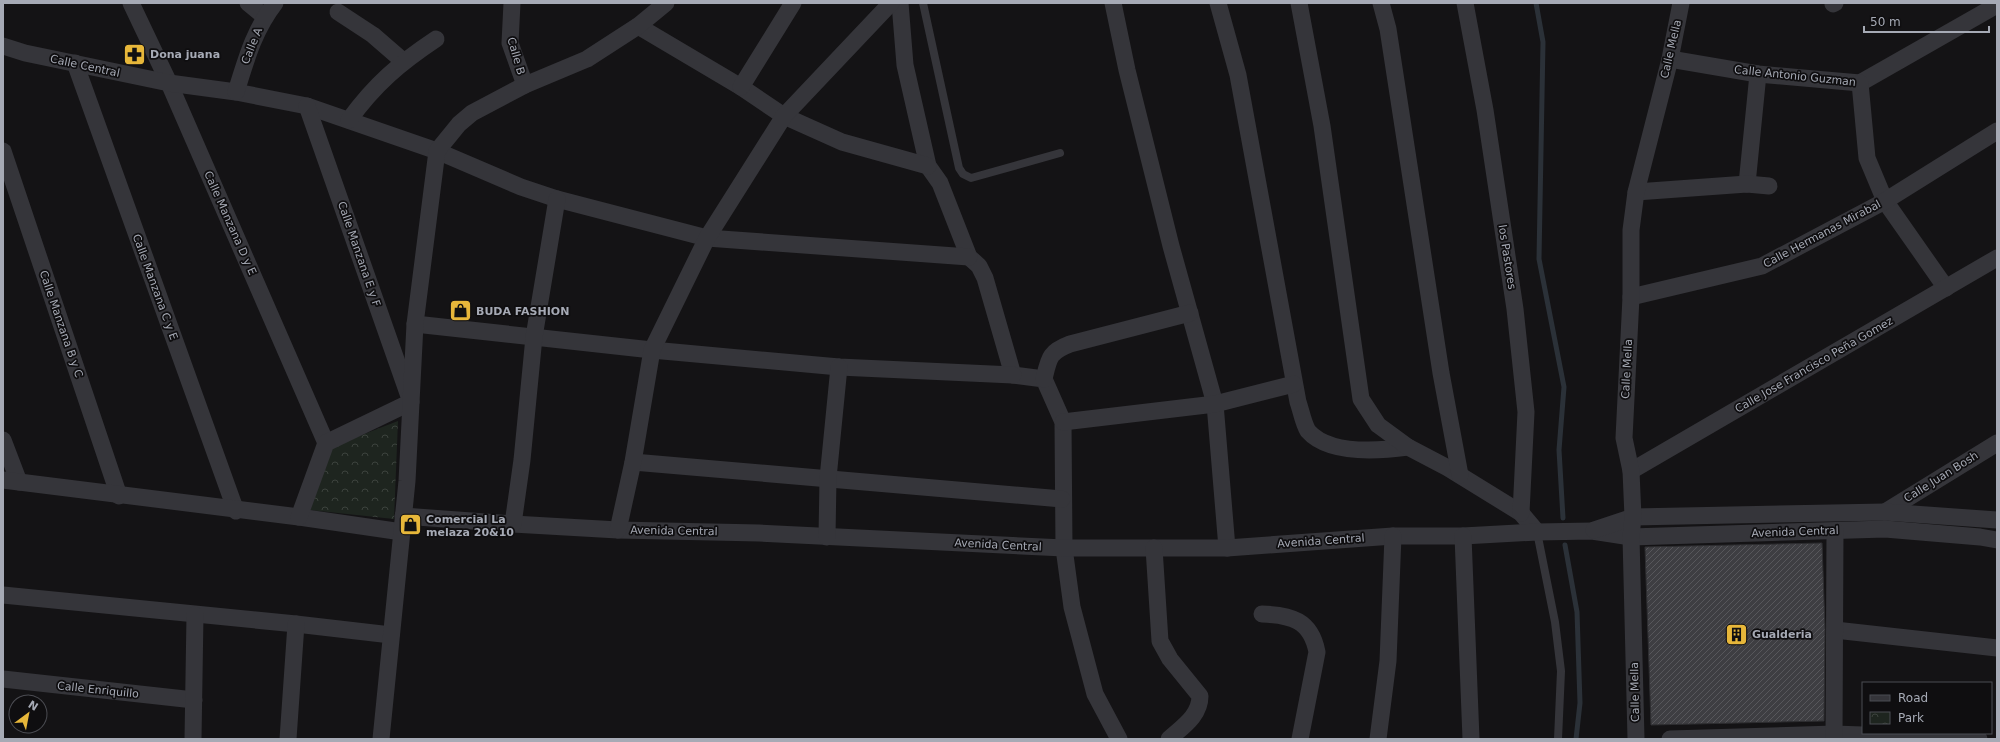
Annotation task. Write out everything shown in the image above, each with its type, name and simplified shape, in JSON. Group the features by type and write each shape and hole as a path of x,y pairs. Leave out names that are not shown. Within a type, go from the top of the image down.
{"street":[{"name":"Calle Manzana D y E","path":"131,3 168,83 326,443"},
{"path":"248,3 265,17"},
{"name":"Calle A","path":"236,92 253,38 275,3"},
{"name":"Calle B","path":"512,3 510,43 524,86"},
{"path":"380,739 404,516 415,324 437,151 466,117 524,86 587,59 638,26 666,3"},
{"path":"741,88 793,3"},
{"path":"618,530 652,350 707,238 784,116 891,3"},
{"path":"900,3 905,65 928,166 940,183 969,257 979,266 985,278 1013,375"},
{"path":"1113,3 1129,78 1215,404 1227,548"},
{"path":"1218,3 1238,76 1294,384 1307,429 1317,440 1327,445 1379,451 1408,446"},
{"path":"1299,3 1322,126 1361,399 1378,425 1408,446 1460,475 1520,514 1537,532"},
{"path":"1381,3 1388,29 1441,373 1460,475"},
{"name":"los Pastores","path":"1465,3 1485,110 1516,309 1526,412 1520,514"},
{"name":"Calle Mella","path":"1636,739 1632,537 1633,517 1631,471 1624,438 1631,297 1631,230 1636,192 1670,58 1681,3"},
{"name":"Calle Antonio Guzman","path":"1670,58 1758,74 1860,83 1997,5"},
{"path":"338,12 373,36 403,61"},
{"path":"638,26 741,88 784,116 842,142 928,166"},
{"path":"349,120 365,98 403,61 436,39"},
{"name":"Calle Central","path":"3,46 25,53 168,83 236,92 307,106 437,151 521,187 557,199 707,238 969,257"},
{"name":"Calle Manzana C y E","path":"75,63 236,511"},
{"path":"1747,184 1758,74"},
{"path":"1860,83 1867,158 1885,201 1946,288"},
{"name":"Calle Manzana E y F","path":"307,106 411,402"},
{"name":"Calle Hermanas Mirabal","path":"1631,297 1762,266 1885,201 1997,131"},
{"name":"Calle Manzana B y C","path":"3,151 120,496"},
{"path":"1636,192 1747,184 1769,186"},
{"path":"513,524 522,460 534,336 557,199"},
{"name":"Calle Jose Francisco Peña Gomez","path":"1631,471 1997,258"},
{"path":"1119,739 1095,694 1072,607 1064,548 1062,499 1063,422 1044,379 1050,357 1058,349 1070,344 1190,313"},
{"path":"415,324 652,350 839,367 1013,375 1044,379"},
{"path":"827,536 828,478 839,367"},
{"path":"1063,422 1215,404 1294,384"},
{"path":"299,517 326,443 411,402"},
{"path":"3,440 11,481 236,511 299,517 402,532"},
{"name":"Calle Juan Bosh","path":"1885,512 1997,443"},
{"path":"632,462 1062,499"},
{"name":"Avenida Central","path":"1592,531 1633,517 1885,512 1997,520"},
{"name":"Avenida Central","path":"404,516 618,530 827,536 1064,548 1227,548 1393,536 1463,536 1592,531 1632,537 1885,529 1980,537 1997,540"},
{"path":"1834,737 1835,531"},
{"path":"1378,739 1388,661 1393,536"},
{"path":"1463,536 1471,739"},
{"path":"1154,548 1160,641 1170,660 1200,696 1198,708 1193,716 1168,739"},
{"path":"3,595 391,635"},
{"path":"1262,614 1285,615 1296,619 1310,632 1315,642 1317,652 1300,739"},
{"path":"193,739 195,615"},
{"path":"288,739 296,624"},
{"path":"1835,630 1997,648"},
{"name":"Calle Enriquillo","path":"3,679 194,700"},
{"path":"1670,739 1834,737 1979,739"}],"lane":[{"path":"923,3 959,168 963,174 971,178 1060,153"},
{"path":"1537,532 1555,622 1561,671 1558,739"}],"green space":[{"path":"398,421 394,519 310,510 333,446"}],"building":[{"name":"Gualderia","path":"1822,543 1825,629 1824,721 1651,725 1645,547"}],"waterway":[{"path":"1536,3 1543,42 1539,259 1564,387 1559,450 1563,518"},
{"path":"1565,545 1577,612 1580,703 1576,739"}],"place":[{"name":"Dona juana","path":"134,54"},
{"name":"BUDA FASHION","path":"461,311"},
{"name":"Comercial La melaza 20&10","path":"410,525"},
{"name":"Gualderia","path":"1736,634"}]}
